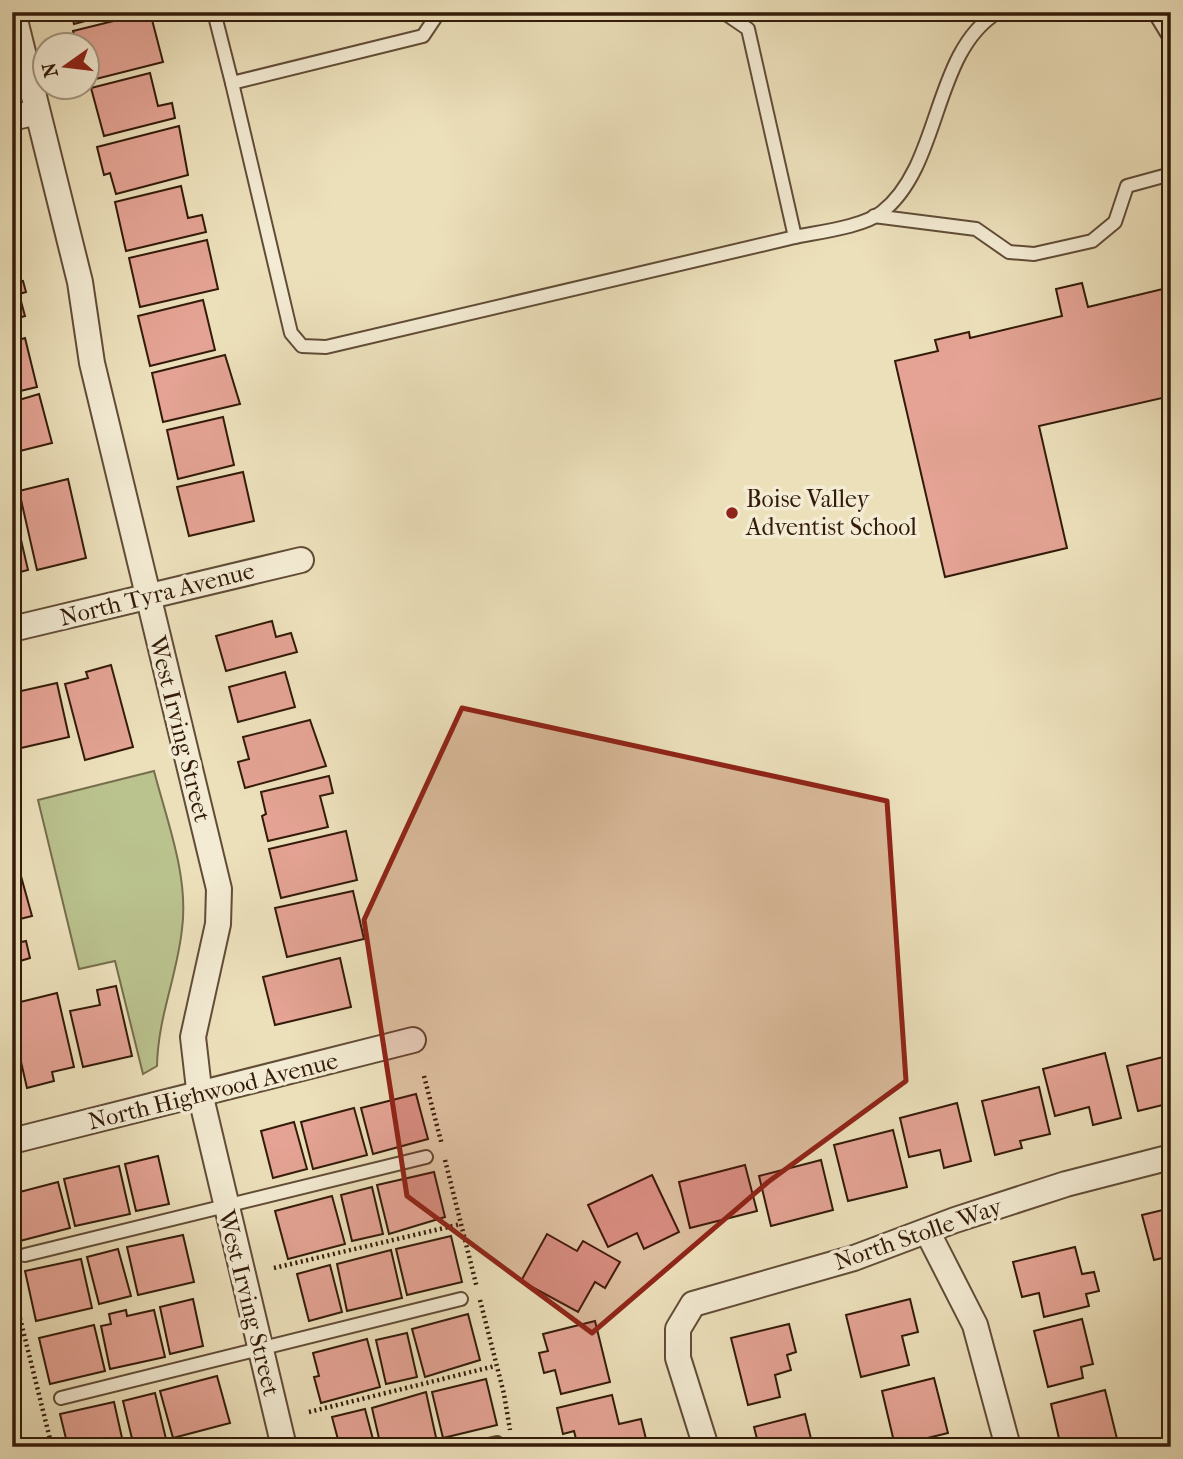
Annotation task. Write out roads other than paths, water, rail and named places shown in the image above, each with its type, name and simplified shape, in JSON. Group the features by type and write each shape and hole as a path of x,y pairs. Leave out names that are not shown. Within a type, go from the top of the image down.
{"street":[{"name":"West Irving Street","path":"13,12 80,282 92,363 219,889 218,924 193,1037 200,1094 284,1447"},
{"path":"12,118 37,112"},
{"name":"North Tyra Avenue","path":"12,629 301,559"},
{"name":"North Highwood Avenue","path":"12,1141 413,1040"},
{"name":"North Stolle Way","path":"706,1447 678,1358 678,1329 693,1304 854,1258 1066,1184 1171,1157"},
{"path":"927,1231 975,1325 1008,1447"}],"lane":[{"path":"214,12 291,333 303,346 326,347 874,216 976,229 1009,252 1034,254 1092,240 1115,222 1127,186 1171,174"},
{"path":"232,83 423,36 439,12"},
{"path":"723,12 748,29 795,237"},
{"path":"874,216 898,196 916,164 965,44 982,22 998,12"},
{"path":"1154,12 1171,40"},
{"path":"25,1255 426,1157"},
{"path":"61,1398 460,1299"},
{"path":"480,1447 504,1441"}],"place":[{"name":"Boise Valley Adventist School","path":"732,513"}]}
